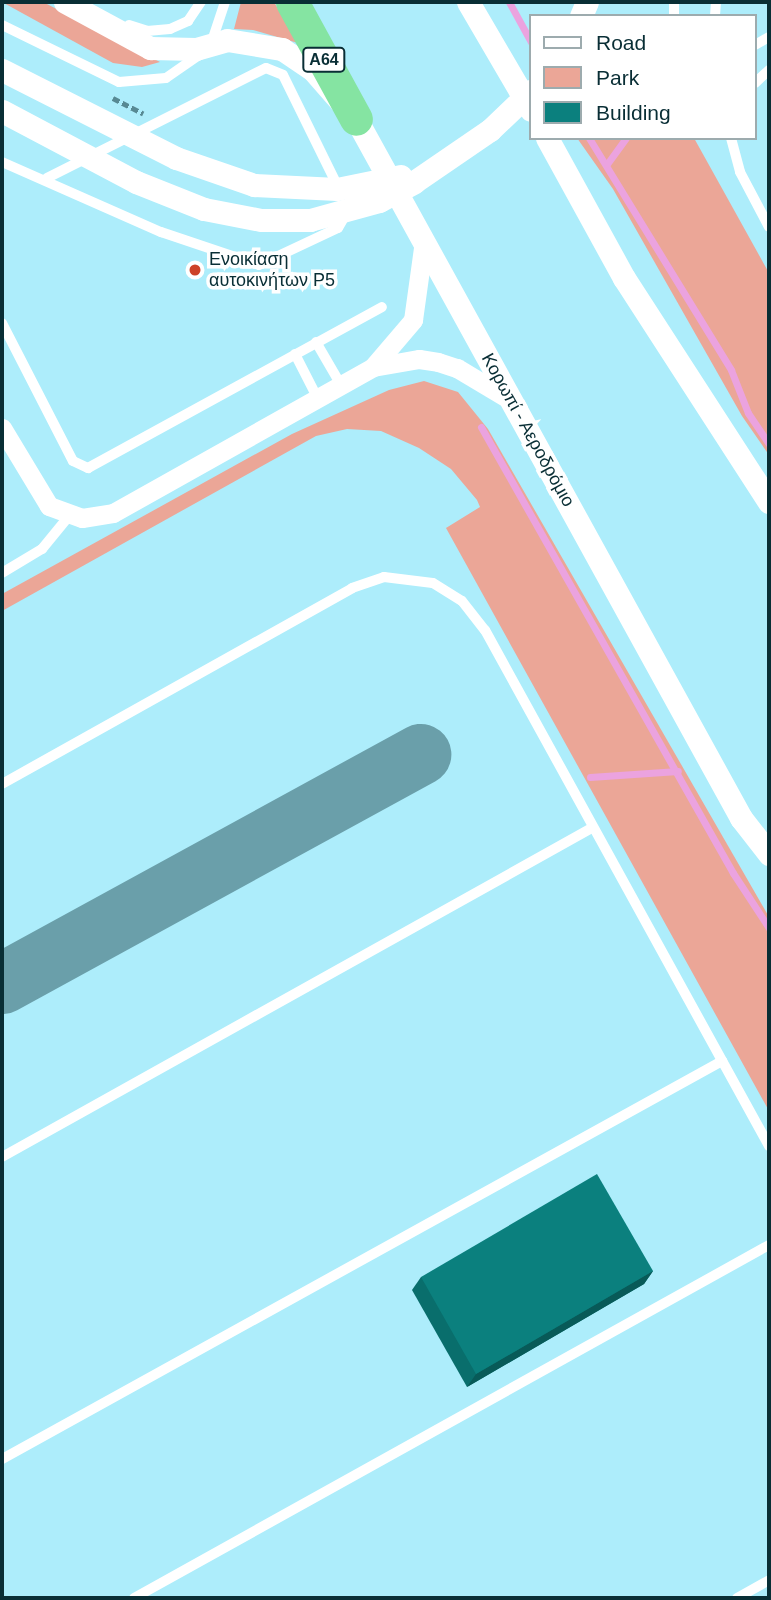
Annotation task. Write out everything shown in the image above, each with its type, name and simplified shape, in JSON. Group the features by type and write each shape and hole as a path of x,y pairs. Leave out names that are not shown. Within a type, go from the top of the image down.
{"highway":[{"name":"Κορωπί - Αεροδρόμιο","path":"292,2 356,119"}],"street":[{"path":"68,2 150,48 184,50 227,40 282,49 313,69 356,119"},
{"path":"468,2 530,108"},
{"path":"2,70 176,158 254,185 295,190 365,185 418,170 456,152"},
{"path":"2,110 158,191 204,209 261,220 310,220 342,214 391,194 490,130 530,92"},
{"name":"Κορωπί - Αεροδρόμιο","path":"356,119 741,818 769,854"},
{"path":"548,140 624,278 769,502"},
{"path":"373,367 413,320 424,241"},
{"path":"2,428 40,497 69,516 95,518 113,513 373,367 419,359 438,362 457,368 512,401"}],"lane":[{"path":"68,2 135,28 161,32 188,21 201,2"},
{"path":"2,25 98,75 137,84 166,78 192,64 212,41 225,2"},
{"path":"2,162 47,178 161,232 259,265 338,228 350,207 283,75 266,68 47,178"},
{"path":"732,140 740,172 769,227"},
{"path":"2,323 74,461 88,468 382,307"},
{"path":"317,342 341,385"},
{"path":"295,354 317,397"},
{"path":"2,573 42,549 69,516"},
{"path":"2,783 352,588 401,576 433,583 472,612 769,1146"},
{"path":"2,1157 592,828"},
{"path":"2,1458 722,1061"},
{"path":"134,1598 769,1245"},
{"path":"737,1598 769,1580"}],"green space":[{"path":"2,2 43,2 160,62 142,67 113,63"},
{"path":"241,2 274,2 298,43 253,30 234,29"},
{"path":"578,140 695,140 769,273 769,455 742,416 613,189"},
{"path":"424,381 458,392 488,429 769,917 769,1111 446,528 480,507 477,500 451,469 419,448 381,431 347,429 316,436 2,611 2,594 292,434 389,390"}],"building":[{"path":"597,1174 653,1271 476,1374 421,1277"}],"waterway":[{"path":"509,2 530,40"},
{"path":"590,140 731,370 748,413 769,444"},
{"path":"607,164 625,140"},
{"path":"481,427 733,873 769,928"},
{"path":"590,777 678,771"}],"taxiway":[{"path":"2,983 420,754"}],"place":[{"name":"Ενοικίαση αυτοκινήτων P5","path":"195,270"}]}
